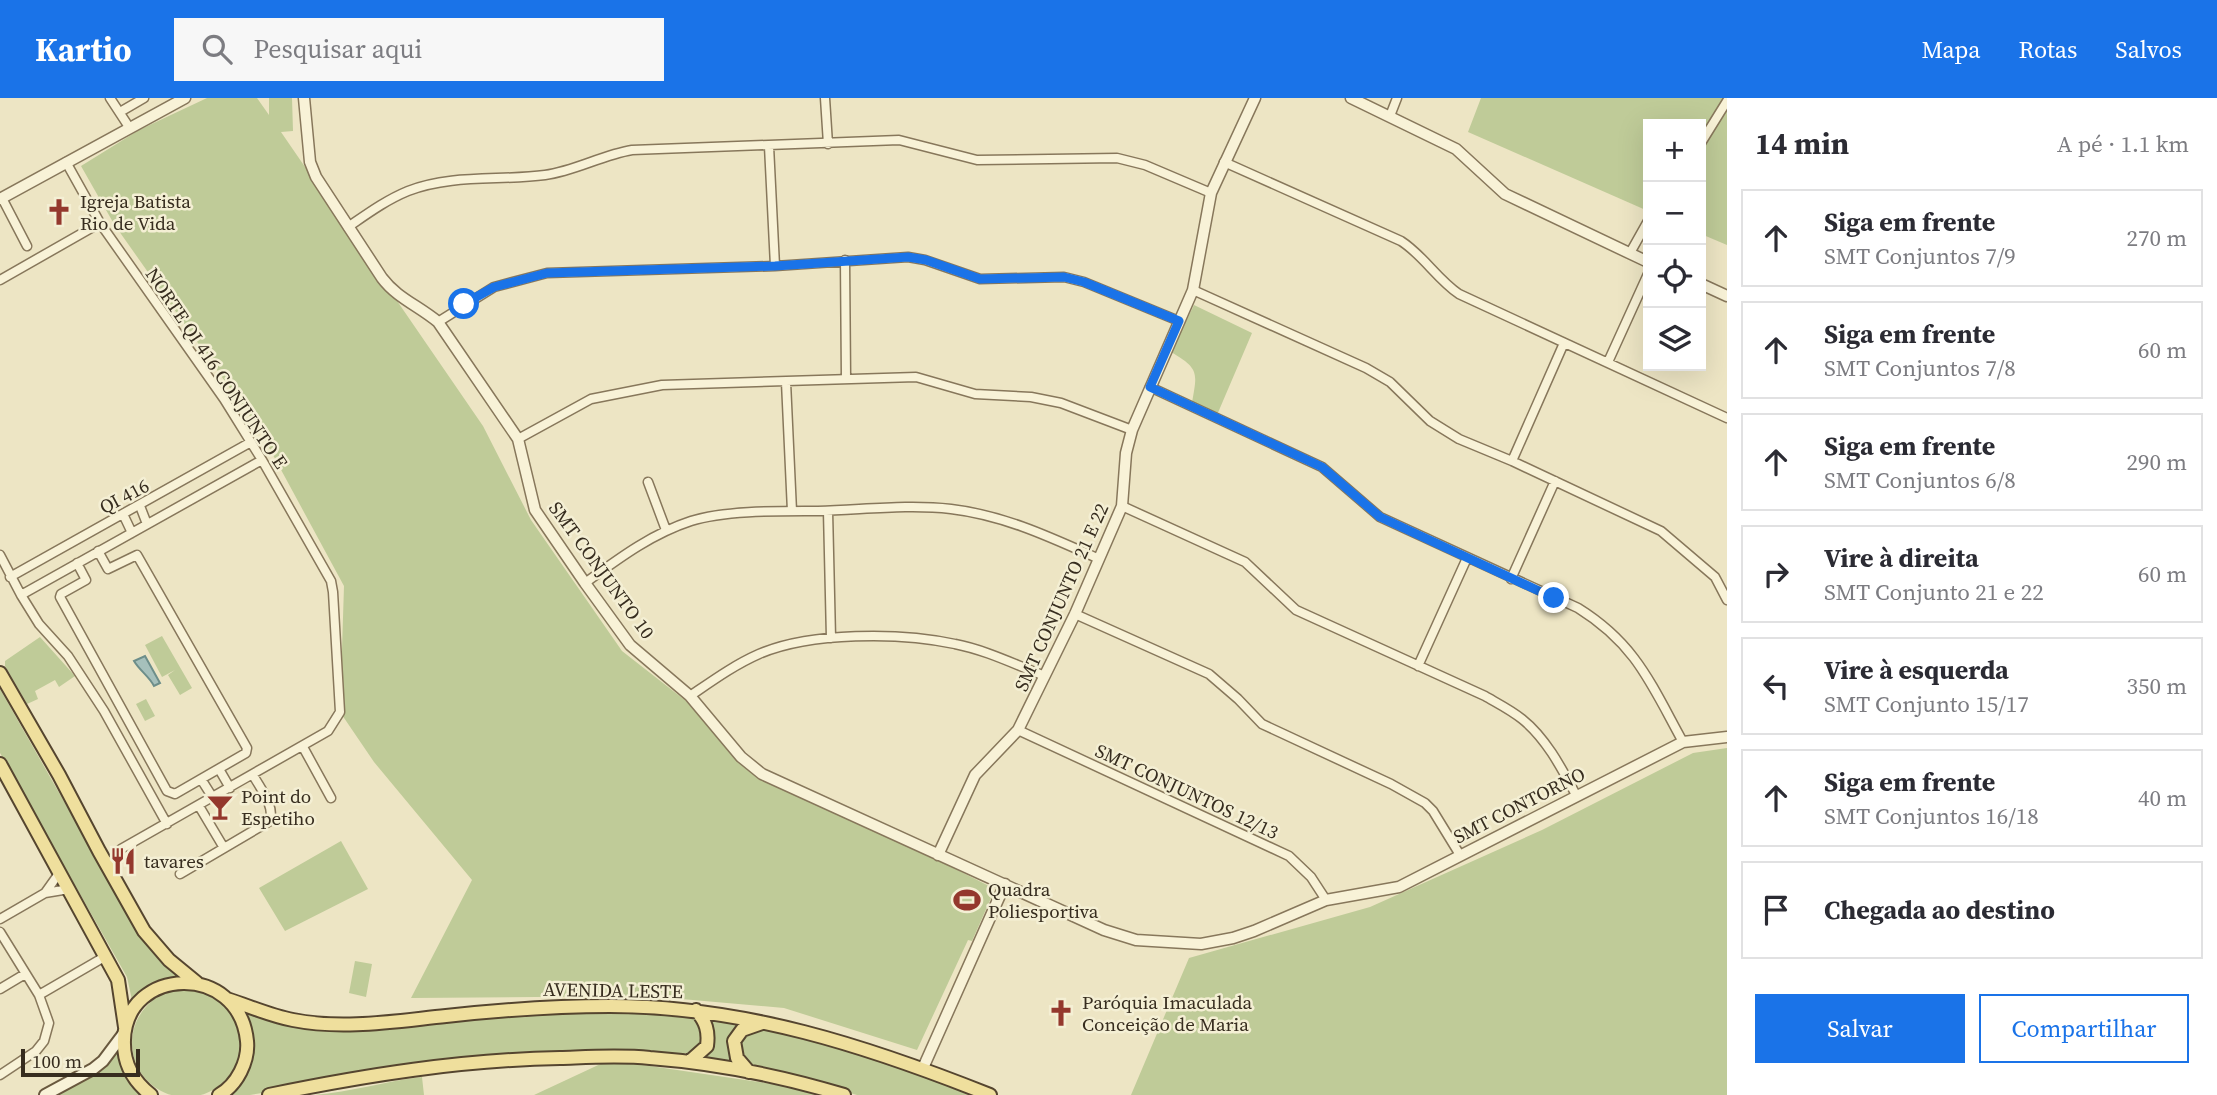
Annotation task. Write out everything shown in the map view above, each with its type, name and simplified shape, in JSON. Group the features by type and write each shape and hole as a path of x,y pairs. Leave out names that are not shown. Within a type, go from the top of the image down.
{"main road":[{"name":"AVENIDA LESTE","path":"0,673 144,931 169,960 197,983 213,988 228,999 292,1020 324,1024 373,1023 517,1008 564,1006 696,1010 845,1042 923,1068 990,1095"},
{"path":"0,764 106,956 121,989 124,1052 129,1070 140,1086 151,1095"},
{"path":"45,1095 103,1061 125,1030 133,1010 145,997 161,987 178,982 197,983"},
{"path":"219,1095 236,1080 244,1064 247,1046 246,1029 239,1012 228,999"},
{"path":"689,1062 707,1046 709,1032 696,1010"},
{"path":"749,1072 737,1058 734,1041 742,1030 765,1023"},
{"path":"270,1095 373,1074 453,1064 604,1056 689,1062 749,1072 844,1095"}],"street":[{"path":"110,98 129,127"},
{"path":"120,112 144,98"},
{"path":"27,246 1,199 185,98"},
{"name":"SMT CONJUNTO 10","path":"304,98 313,170 391,290 438,322 518,439 536,510 585,583 630,645 690,696 741,757 762,774 1104,930 1136,940 1201,944 1233,938 1326,900"},
{"path":"825,98 828,144"},
{"name":"SMT CONJUNTO 21 E 22","path":"939,855 975,775 1018,730 1075,614 1097,558 1122,506 1126,453 1132,430 1193,290 1211,193 1255,98"},
{"path":"1351,98 1456,149 1505,194 1643,260"},
{"path":"1390,116 1397,98"},
{"path":"1706,135 1727,101"},
{"path":"348,227 385,202 421,187 461,179 547,175 614,153 632,150 911,142 977,160 1117,158 1145,165 1211,193"},
{"path":"769,146 775,266"},
{"name":"NORTE QI 416 CONJUNTO E","path":"66,162 100,223 251,442 331,581 340,712 328,731 303,747 121,849 99,851"},
{"path":"1224,162 1401,241 1411,247 1443,282 1459,294 1727,418"},
{"path":"0,280 100,223"},
{"path":"1630,253 1643,230"},
{"path":"438,322 494,287 547,273 775,266 908,257 926,260 980,279 1064,277 1084,282 1179,321"},
{"path":"845,260 846,379"},
{"path":"1608,362 1643,285"},
{"path":"1706,286 1727,296"},
{"path":"1193,290 1366,368 1390,382 1430,421 1459,439 1661,531 1715,577 1727,600"},
{"path":"1512,461 1564,343"},
{"path":"518,439 591,399 622,391 662,385 916,377 975,394 1061,402 1132,430"},
{"path":"786,382 792,511"},
{"path":"1150,387 1308,459 1337,478 1366,508 1380,517 1578,608 1598,620 1637,659 1683,742"},
{"name":"QI 416","path":"10,577 251,442"},
{"path":"21,596 262,460"},
{"path":"1511,579 1555,481"},
{"path":"648,482 666,530"},
{"path":"140,506 147,524"},
{"path":"1122,506 1245,562 1296,610 1485,696 1524,720 1561,766 1576,795"},
{"path":"585,583 627,553 666,530 694,520 723,515 792,511 918,507 952,509 1031,528 1097,558"},
{"path":"828,511 831,638"},
{"path":"123,514 132,533"},
{"path":"78,563 86,580 60,597 167,791 175,794 246,754 247,748 137,555 109,569 98,551"},
{"path":"0,555 10,577 39,624 68,656 104,711 167,824"},
{"path":"1418,666 1466,558"},
{"path":"1075,614 1209,674 1262,724 1391,784 1424,803 1433,811 1460,855"},
{"path":"690,696 759,654 785,645 831,638 888,637 955,644 992,654 1045,676"},
{"name":"SMT CONJUNTOS 12/13","path":"1018,730 1289,856 1311,877 1326,900"},
{"name":"SMT CONTORNO","path":"1326,900 1399,887 1683,742 1727,737"},
{"path":"303,747 331,798"},
{"path":"219,769 230,788"},
{"path":"180,874 270,821 270,807 253,775"},
{"path":"201,779 213,798"},
{"path":"199,806 224,848"},
{"name":"NORTE QI 416 CONJUNTO E","path":"108,866 121,849"},
{"path":"45,893 60,872"},
{"path":"923,1068 1005,884"},
{"path":"0,919 45,893 69,889"},
{"path":"0,932 39,995 48,1023 44,1041 36,1051 0,1075"},
{"path":"39,995 106,956"},
{"path":"0,989 25,974"}],"green space":[{"path":"207,98 257,98 269,115 269,98 292,98 293,131 281,132 483,426 531,520 622,651 686,701 737,759 993,888 972,941 968,940 917,1050 784,1008 647,996 411,998 472,880 374,762 340,712 344,586 260,431 114,224 81,166 139,130"},
{"path":"1481,98 1727,98 1727,245 1706,236 1706,119 1643,119 1643,209 1468,132"},
{"path":"1194,305 1252,333 1217,415 1192,403 1195,378 1192,368 1171,352"},
{"path":"162,636 192,688 180,695 168,675 175,670 162,677 145,645"},
{"path":"40,637 75,676 59,687 55,680 35,691 38,699 27,704 5,666 5,661"},
{"path":"0,689 132,921 163,962 184,979 133,1005 127,977 0,753"},
{"path":"146,699 155,716 145,721 136,704"},
{"path":"1727,748 1727,1095 1131,1095 1189,958 1370,907 1542,830 1693,753"},
{"path":"341,841 368,889 285,931 259,888"},
{"path":"355,961 372,964 366,997 349,993"},
{"path":"175,990 197,990 216,998 231,1013 239,1032 239,1054 231,1073 216,1088 197,1096 175,1096 156,1088 141,1073 133,1054 133,1032 141,1013 156,998"},
{"path":"230,1001 322,1020 609,1011 688,1014 707,1019 711,1032 695,1052 676,1055 453,1063 250,1095 221,1095 247,1051"},
{"path":"708,1018 764,1024 919,1072 975,1095 857,1095 678,1056 695,1053 707,1045"},
{"path":"122,1037 123,1062 148,1095 44,1095 92,1069"},
{"path":"609,1060 827,1092 833,1095 534,1095"},
{"path":"422,1077 424,1095 314,1095 395,1081"}],"water":[{"path":"145,656 160,683 154,686 134,661"}],"place":[{"name":"Igreja Batista Rio de Vida","path":"59,212"},
{"name":"Point do Espetiho","path":"220,807"},
{"name":"tavares","path":"123,861"},
{"name":"Quadra Poliesportiva","path":"967,900"},
{"name":"Paróquia Imaculada Conceição de Maria","path":"1061,1013"}],"route":[{"path":"464,304 494,287 547,273 775,266 908,257 926,260 980,279 1064,277 1084,282 1179,321 1150,387 1308,459 1337,478 1366,508 1380,517 1554,598"}]}
